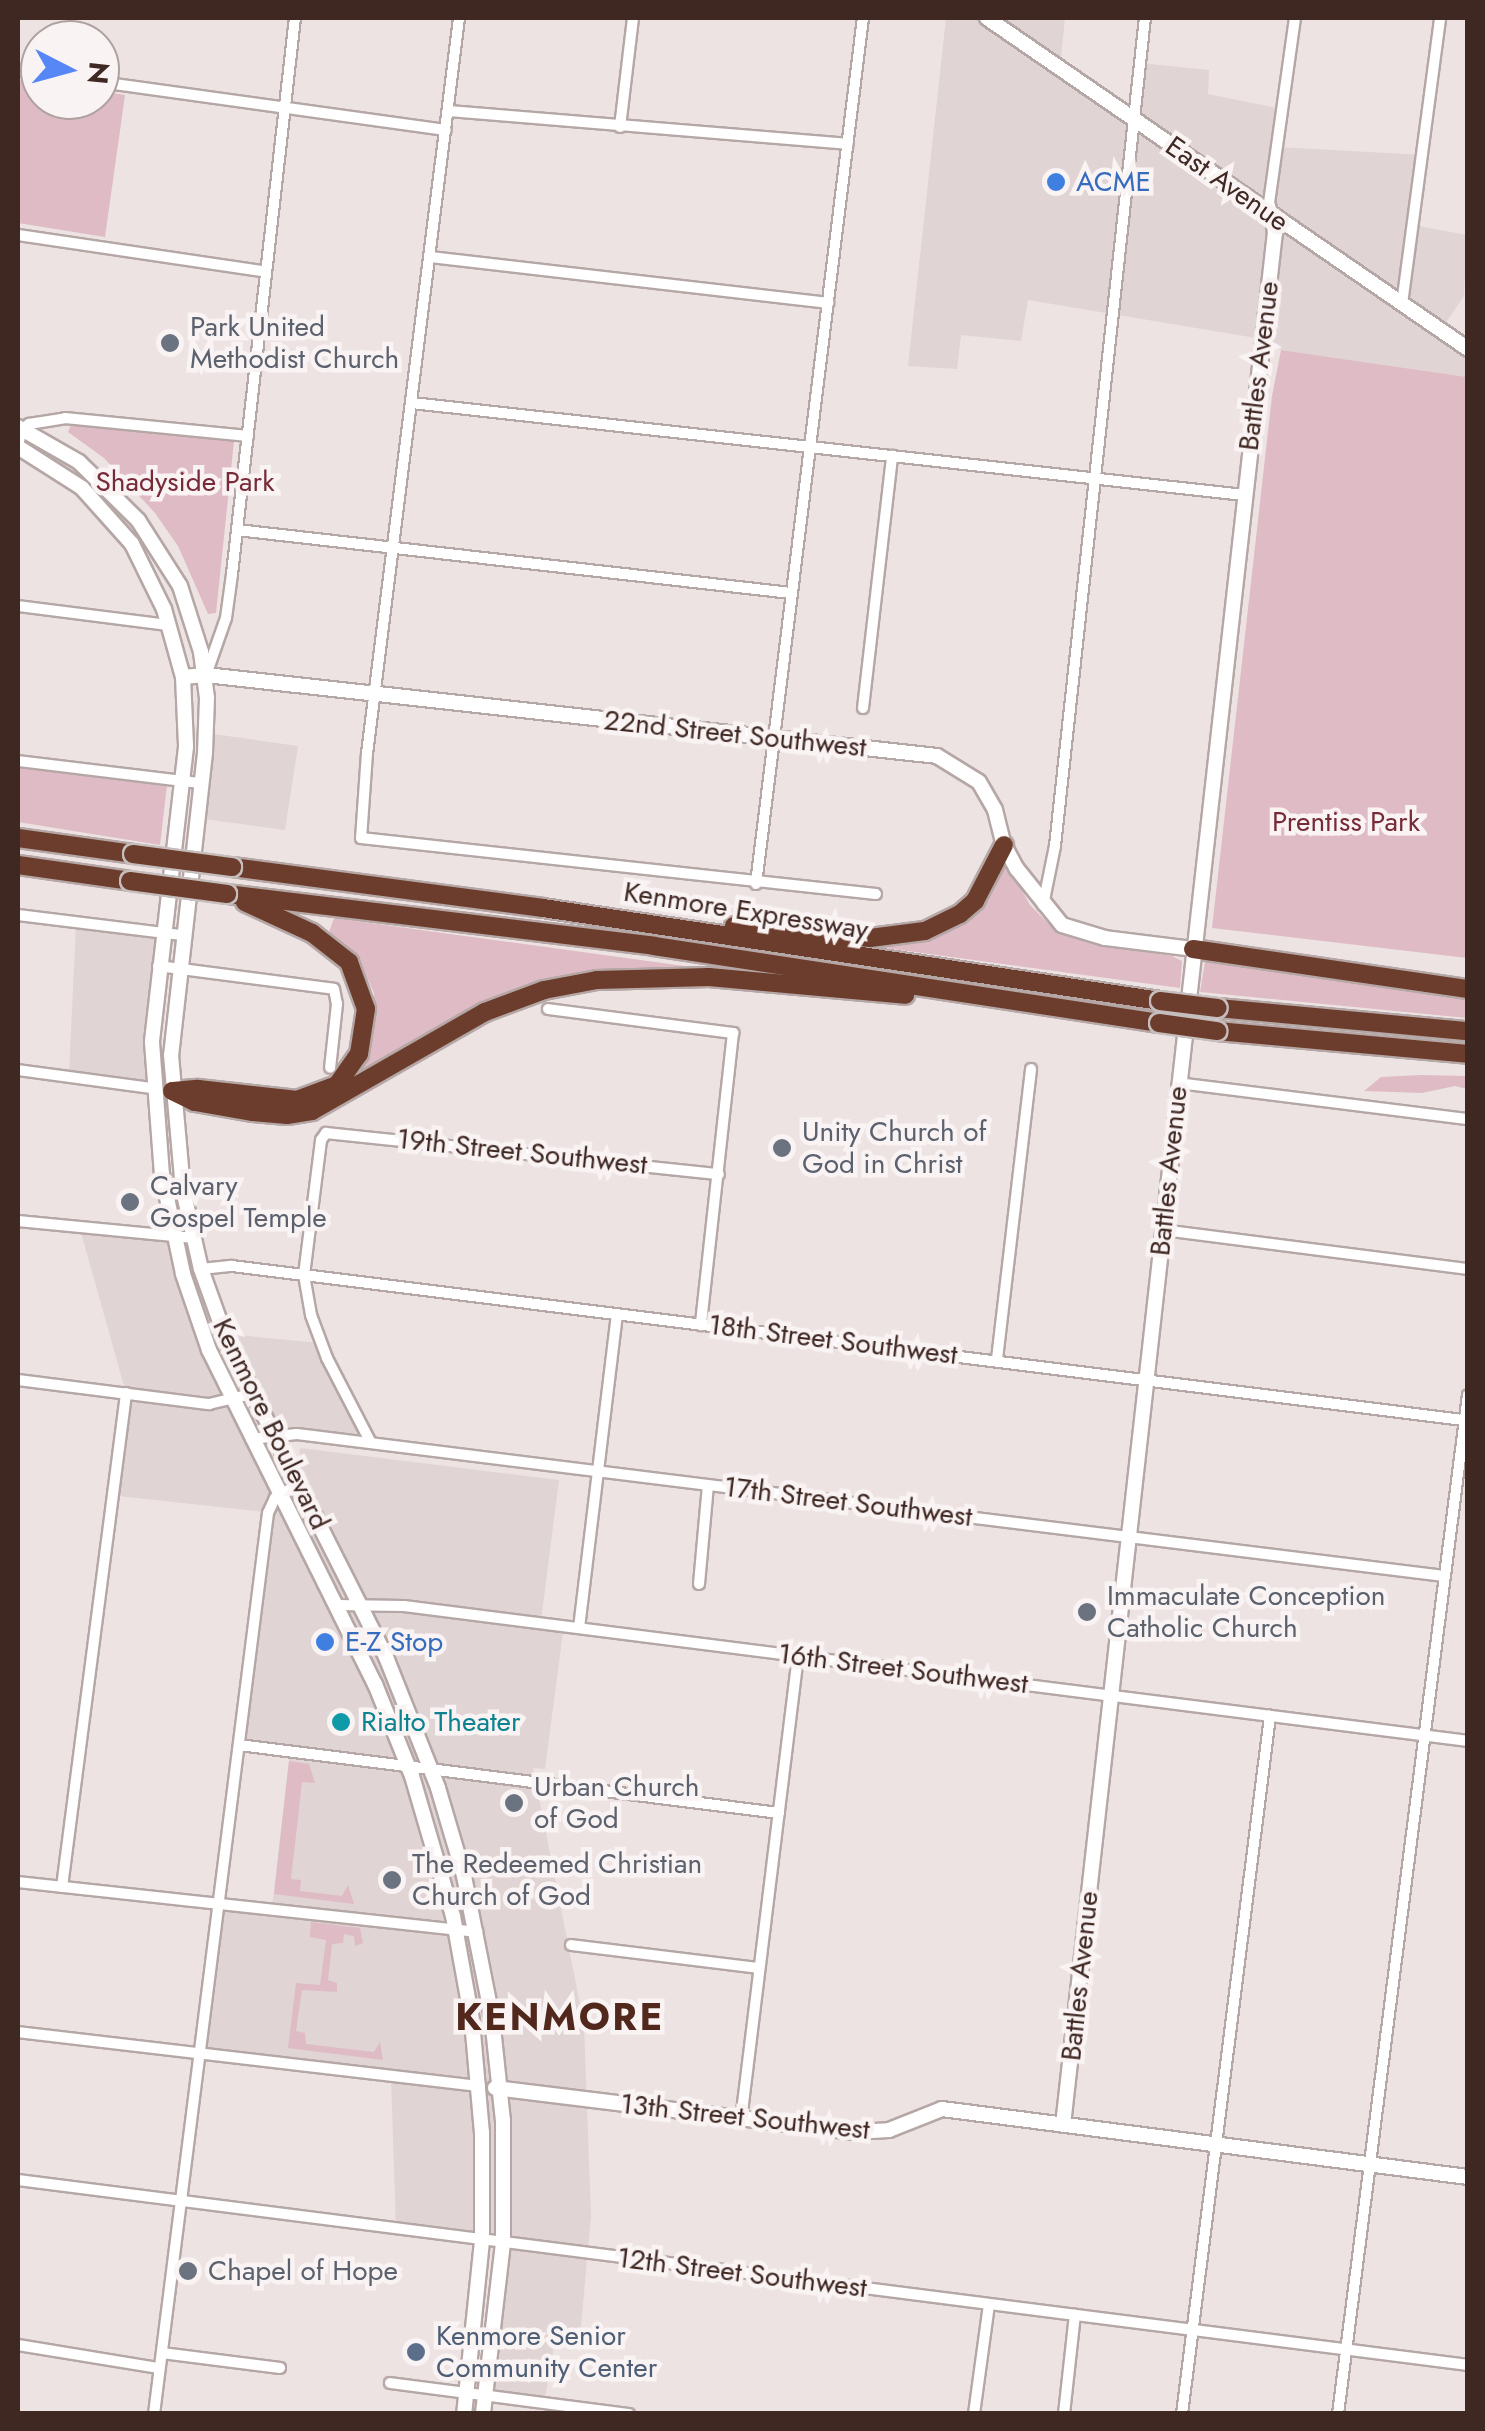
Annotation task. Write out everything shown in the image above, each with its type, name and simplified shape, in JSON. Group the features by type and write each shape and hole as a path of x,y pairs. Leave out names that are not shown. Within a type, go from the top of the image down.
{"highway":[{"name":"Kenmore Expressway","path":"18,838 543,908 1160,1001 1468,1031"},
{"path":"543,908 870,938 898,935 925,931 960,914 987,884 1004,845"},
{"name":"Kenmore Expressway","path":"18,865 654,946 1159,1023 1468,1054"},
{"path":"172,1091 198,1089 297,1100 337,1085 350,1069 364,1038 364,994 349,962 312,934 226,894"},
{"path":"1194,949 1468,990"},
{"path":"172,1091 195,1102 253,1112 287,1116 312,1111 485,1012 544,990 597,980 709,977 1033,1003"}],"main road":[{"name":"East Avenue","path":"987,18 1468,350"},
{"name":"Battles Avenue","path":"1063,2125 1275,233 1273,216"},
{"name":"Kenmore Boulevard","path":"20,428 79,462 138,520 180,586 206,676 201,783 178,967 172,1091 184,1190 201,1268 251,1394 362,1604 431,1768 477,1932 500,2088 503,2244 483,2414"},
{"name":"Kenmore Boulevard","path":"18,446 56,467 132,544 169,625 183,677 187,710 182,781 158,966 152,1088 174,1237 192,1306 231,1399 337,1605 408,1765 456,1930 480,2086 482,2241 464,2414"},
{"name":"22nd Street Southwest","path":"183,677 206,676 937,756 954,763 978,782 988,796 1004,845 1043,906 1077,932 1194,949"},
{"path":"152,1088 172,1091"},
{"name":"13th Street Southwest","path":"480,2086 741,2120 875,2132 942,2109 1468,2177"}],"street":[{"path":"206,676 226,618 295,18"},
{"path":"459,18 359,830 362,838 756,884 876,894"},
{"path":"620,127 633,18"},
{"path":"756,884 863,18"},
{"path":"1043,906 1055,846 1145,18"},
{"path":"1273,216 1269,203 1295,18"},
{"path":"1402,304 1440,18"},
{"path":"120,85 446,130"},
{"path":"448,111 848,144"},
{"path":"18,235 264,271"},
{"path":"431,257 828,303"},
{"path":"412,404 1244,495"},
{"path":"18,446 20,428 48,420 88,418 248,436"},
{"path":"863,708 892,456"},
{"path":"237,530 791,592"},
{"path":"18,606 169,625"},
{"path":"18,760 201,783"},
{"path":"18,916 182,935"},
{"path":"158,966 334,989 338,1004 330,1068"},
{"path":"548,1009 733,1032 701,1325"},
{"path":"997,1359 1032,1069"},
{"path":"18,1070 152,1088"},
{"path":"1178,1082 1468,1119"},
{"name":"19th Street Southwest","path":"304,1275 320,1140 326,1132 718,1174"},
{"path":"18,1222 194,1238"},
{"path":"1163,1230 1468,1269"},
{"name":"18th Street Southwest","path":"201,1268 232,1266 1464,1420"},
{"path":"304,1275 310,1314 327,1358 371,1443"},
{"path":"579,1628 616,1315"},
{"path":"18,1380 209,1404 251,1394"},
{"path":"62,1887 126,1393"},
{"path":"1338,2414 1468,1395"},
{"name":"17th Street Southwest","path":"251,1438 371,1443 1444,1576"},
{"path":"154,2414 268,1512 280,1495 298,1484"},
{"path":"699,1584 708,1485"},
{"name":"16th Street Southwest","path":"337,1605 362,1604 579,1628 1468,1741"},
{"path":"741,2120 798,1656"},
{"path":"1182,2414 1270,1716"},
{"path":"239,1745 779,1813"},
{"path":"18,1882 477,1932"},
{"path":"571,1945 759,1968"},
{"name":"13th Street Southwest","path":"18,2032 480,2086"},
{"name":"12th Street Southwest","path":"18,2180 1468,2365"},
{"path":"974,2414 989,2304"},
{"path":"1064,2414 1075,2315"},
{"path":"18,2345 160,2368"},
{"path":"162,2353 280,2368"},
{"path":"390,2382 629,2414"}],"shaded area":[{"path":"946,18 1065,18 1060,68 1132,118 1140,63 1209,70 1208,94 1282,109 1278,147 1423,155 1413,225 1467,235 1464,296 1441,330 1467,349 1467,377 1281,350 1262,339 1028,300 1021,341 961,335 957,369 908,366"},
{"path":"206,733 298,746 285,830 197,818"},
{"path":"76,925 159,935 148,1085 69,1074"},
{"path":"80,1229 174,1237 231,1399 209,1404 126,1393"},
{"path":"227,1334 319,1343 366,1439 275,1433"},
{"path":"129,1397 229,1402 275,1495 266,1512 118,1496"},
{"path":"300,1448 559,1480 540,1629 563,1632 545,1769 533,1768 584,2024 591,2216 580,2337 556,2335 544,2403 485,2395 502,2244 396,2230 391,2077 199,2052 218,1902 272,1908 290,1751 239,1745 268,1513 298,1484"}],"green space":[{"path":"18,80 20,120 120,120 120,94 125,95 105,237 18,223"},
{"name":"Prentiss Park","path":"1281,350 1467,377 1467,958 1212,928 1272,396"},
{"name":"Shadyside Park","path":"72,423 234,441 216,613 208,614 178,546 155,513 104,458 68,432"},
{"path":"18,766 167,785 160,845 18,822"},
{"path":"1007,863 1030,905 1056,931 1086,942 1172,956 1182,961 1180,988 885,948 887,942 922,941 968,923 989,900"},
{"path":"334,918 684,966 684,971 631,970 563,977 492,1001 412,1043 344,1088 361,1065 374,1025 374,993 359,960 328,935"},
{"path":"1219,960 1467,995 1467,1018 1200,992 1205,962"},
{"path":"1467,1076 1467,1089 1455,1086 1422,1093 1364,1091 1381,1077"},
{"path":"289,1761 309,1764 315,1783 302,1782 291,1879 301,1880 300,1891 342,1896 348,1885 354,1904 274,1894"},
{"path":"311,1922 360,1928 363,1943 355,1946 354,1936 344,1934 343,1943 332,1944 328,1980 337,1983 337,1992 302,1990 296,2031 305,2033 306,2044 374,2052 380,2042 383,2060 288,2048 296,1983 320,1985 326,1940 310,1937"}],"place":[{"name":"ACME","path":"1056,182"},
{"name":"Park United Methodist Church","path":"170,343"},
{"name":"Unity Church of God in Christ","path":"782,1148"},
{"name":"Calvary Gospel Temple","path":"130,1202"},
{"name":"Immaculate Conception Catholic Church","path":"1087,1612"},
{"name":"E-Z Stop","path":"325,1642"},
{"name":"Rialto Theater","path":"341,1722"},
{"name":"Urban Church of God","path":"514,1803"},
{"name":"The Redeemed Christian Church of God","path":"392,1880"},
{"name":"Chapel of Hope","path":"188,2271"},
{"name":"Kenmore Senior Community Center","path":"416,2352"}],"district":[{"name":"KENMORE","path":"560,2017"}]}
